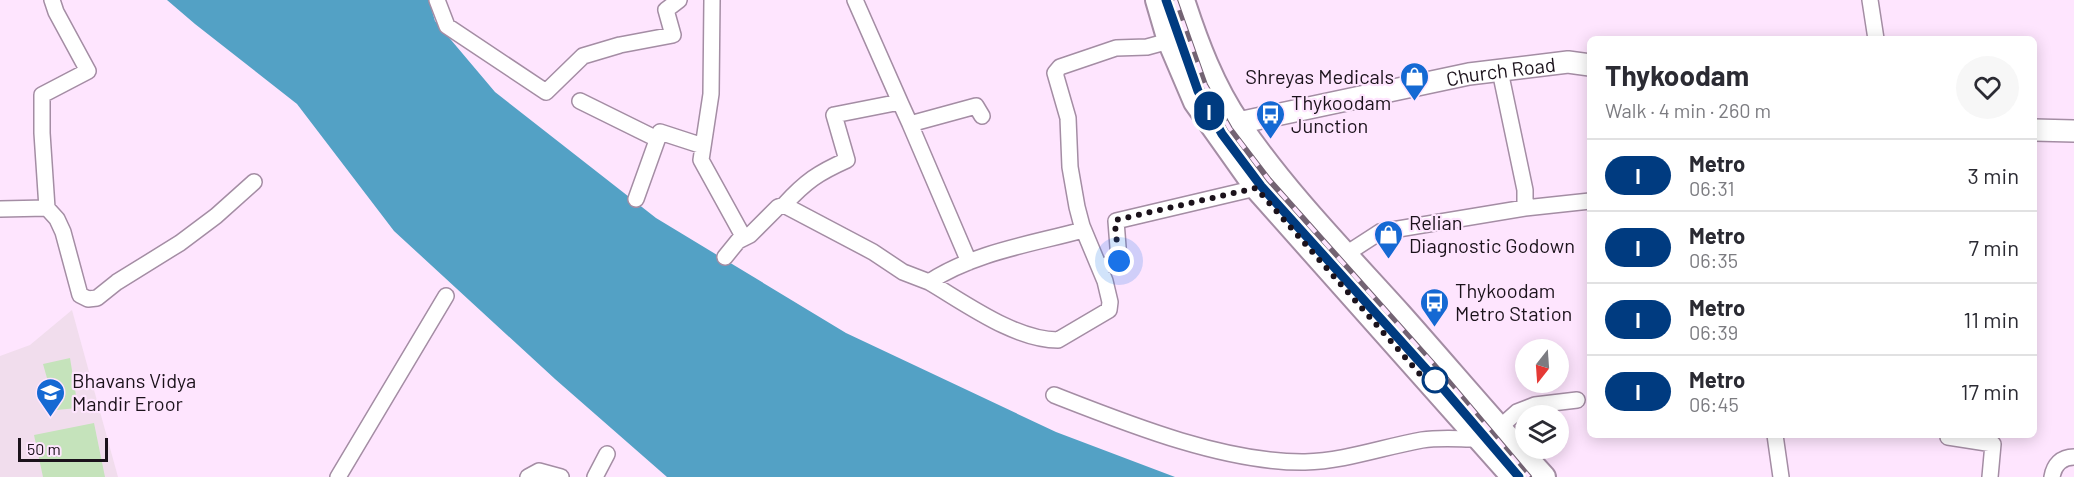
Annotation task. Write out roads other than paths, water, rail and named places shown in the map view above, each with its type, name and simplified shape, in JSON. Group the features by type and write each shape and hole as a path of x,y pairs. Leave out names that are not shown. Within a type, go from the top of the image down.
{"main road":[{"path":"1157,0 1169,41 1195,102 1256,188 1513,477"},
{"path":"1183,0 1204,60 1238,123 1273,169 1346,254 1545,477"}],"street":[{"path":"52,0 87,71 42,95 47,208 57,219 63,232 80,295 88,299 98,298 117,282 180,243 216,216 254,182"},
{"path":"437,0 447,26 546,92 583,56 620,45 673,35 666,10 679,0"},
{"path":"712,0 711,94 701,160 744,238"},
{"path":"855,0 969,262"},
{"path":"1870,0 1876,36"},
{"path":"784,205 873,252 903,272 929,282 995,321 1030,335 1058,340 1109,310 1110,302 1100,268 1083,230 1072,184 1068,118 1056,79 1056,70 1116,48 1147,47 1169,41"},
{"name":"Church Road","path":"1238,123 1429,82 1500,70 1568,62 1587,65"},
{"path":"1500,70 1525,190 1525,207"},
{"path":"580,100 657,139"},
{"path":"725,257 738,241 778,207 784,205 804,184 820,172 847,159 834,115 900,102"},
{"path":"910,124 976,106 982,116"},
{"path":"2037,130 2074,131"},
{"path":"636,199 660,132 703,146"},
{"path":"1100,268 1119,261 1116,220 1256,188"},
{"path":"1346,254 1380,232 1525,207 1587,201"},
{"path":"0,209 47,208"},
{"path":"929,282 948,270 996,252 1083,230"},
{"path":"338,477 446,296"},
{"path":"1054,395 1121,422 1205,447 1270,461 1308,462 1383,450 1424,439 1477,439"},
{"path":"1499,428 1517,412 1535,405 1577,400"},
{"path":"1775,438 1781,477"},
{"path":"1954,438 1993,444 1990,477"},
{"path":"595,477 607,454"},
{"path":"2052,477 2054,467 2066,457 2074,457"},
{"path":"528,477 539,471 561,477"}],"water":[{"path":"167,0 429,0 435,21 495,92 656,218 846,333 1056,432 1175,477 667,477 555,379 394,231 297,104"}],"railway":[{"path":"1175,0 1205,85 1230,129 1269,180 1442,374 1529,477"},
{"path":"1192,73 1203,100 1233,150 1269,196 1328,261"}],"metro line":[{"name":"I","path":"1166,0 1198,91 1222,134 1261,186 1436,380 1519,477"}],"place":[{"name":"Shreyas Medicals","path":"1415,102"},
{"name":"Thykoodam Junction","path":"1270,140"},
{"name":"Relian Diagnostic Godown","path":"1388,260"},
{"name":"Thykoodam Metro Station","path":"1434,328"},
{"name":"Bhavans Vidya Mandir Eroor","path":"51,418"}]}
